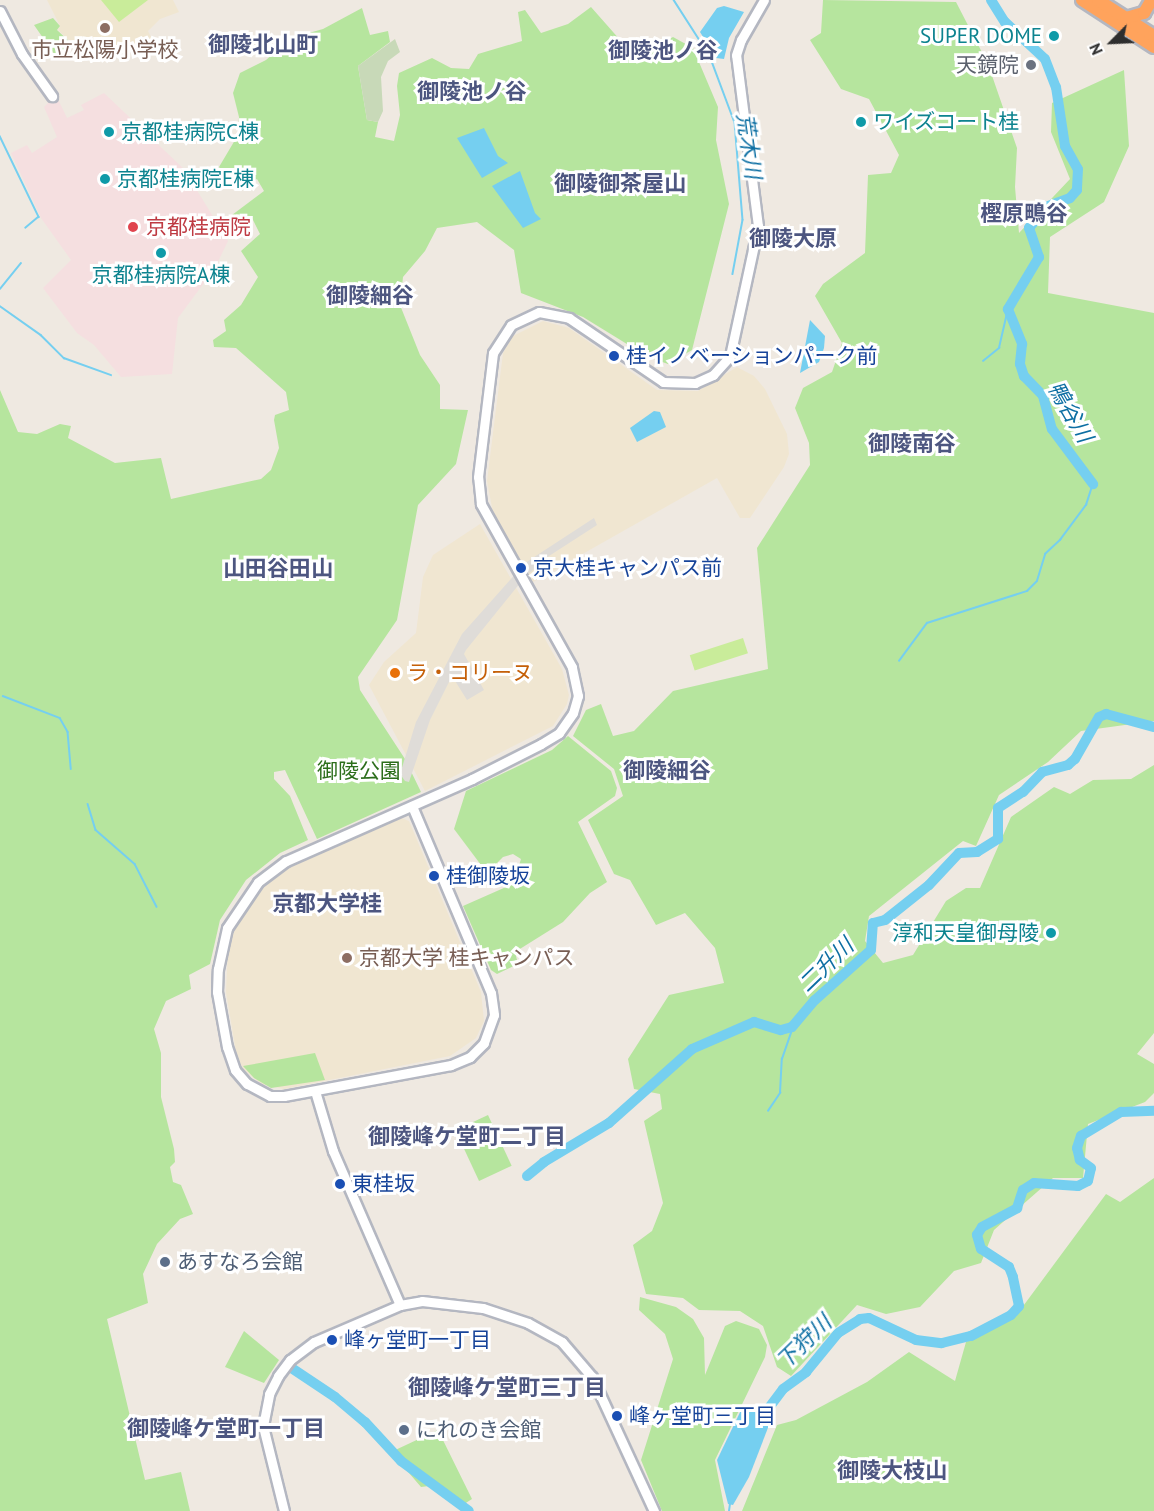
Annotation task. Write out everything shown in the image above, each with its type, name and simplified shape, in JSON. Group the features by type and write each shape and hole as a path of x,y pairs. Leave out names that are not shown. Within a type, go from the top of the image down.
{"highway":[{"path":"1082,0 1154,47"},
{"path":"1098,0 1154,36"},
{"path":"1126,18 1144,13 1152,4"}],"street":[{"path":"412,806 491,993 492,1024 478,1051 462,1062 315,1090 270,1096 247,1084 236,1070 217,992 222,942 244,898 286,861 412,806 559,733 576,706 572,667 481,504 478,477 493,353 500,337 523,318 539,312 554,313 583,327 651,376 681,384 713,375 730,356 758,226 736,55 744,33 764,0"},
{"path":"0,11 22,54 52,96"},
{"path":"315,1090 333,1151 400,1305"},
{"path":"284,1511 263,1426 269,1394 287,1362 314,1342 400,1305 422,1301 475,1306 528,1323 562,1342 592,1377 654,1511"}],"shaded area":[{"name":"市立松陽小学校","path":"47,0 173,0 179,12 160,19 148,31 155,45 99,57 74,45 58,30 60,26"},
{"name":"京都桂病院","path":"104,93 184,169 228,241 215,268 178,318 172,374 121,377 94,345 77,333 43,288 71,260 41,218 11,153 27,145 32,153 57,137 44,107 50,101 57,97 67,118 84,110 81,105"},
{"path":"543,321 569,328 657,390 698,391 737,367 754,376 765,389 787,434 789,454 784,467 750,518 740,518 717,478 533,582 493,513 487,481 503,353 513,336"},
{"path":"594,518 597,525 549,556 525,577 466,650 464,654 484,690 467,700 452,676 430,720 409,782 405,781 400,774 416,722 462,634 525,563"},
{"path":"480,524 562,669 569,695 567,704 553,726 425,791 369,685 384,662 416,633 423,577 433,555"},
{"name":"京都大学 桂キャンパス","path":"401,818 409,821 481,992 484,1021 476,1038 450,1056 284,1089 261,1084 244,1070 237,1058 226,992 228,949 236,925 263,887 285,869"}],"green space":[{"path":"101,0 148,0 119,22"},
{"path":"823,0 956,2 988,64 1017,148 1015,187 1019,233 1070,179 1051,132 1052,103 1124,70 1129,146 1104,202 1050,237 1048,293 1154,313 1154,721 1081,731 1048,762 999,795 976,846 963,841 869,916 865,941 883,963 913,955 946,901 966,888 980,888 1011,817 1054,787 1070,794 1093,780 1131,779 1154,765 1154,1033 1137,1054 1154,1064 1154,1093 1145,1102 1088,1124 1083,1178 1053,1178 994,1230 981,1263 954,1271 920,1307 886,1314 857,1305 791,1376 777,1367 763,1326 740,1311 699,1310 683,1298 646,1294 633,1245 652,1231 663,1203 644,1121 662,1109 660,1094 634,1089 628,1059 669,995 724,983 715,948 685,913 656,925 630,880 614,874 588,820 623,796 614,769 573,736 586,710 601,704 613,736 634,731 673,691 768,669 757,548 810,465 809,443 795,408 803,388 832,372 842,343 815,296 823,284 865,253 868,175 891,173 899,155 869,99 841,89 810,40 821,33"},
{"name":"御陵公園","path":"591,7 636,58 673,37 693,48 718,107 716,140 729,204 692,350 668,364 648,357 583,317 521,293 514,250 477,222 437,228 425,251 403,277 400,305 420,355 440,385 440,409 468,410 456,464 418,505 397,620 358,677 360,690 405,759 421,792 317,839 285,770 274,772 274,779 290,796 308,840 280,853 246,880 220,920 210,964 189,975 191,989 166,1001 154,1029 161,1053 161,1097 174,1149 175,1162 170,1167 173,1182 181,1185 193,1214 180,1219 157,1244 143,1274 148,1303 107,1319 145,1480 181,1472 190,1511 0,1511 0,390 18,432 37,434 60,424 71,426 68,438 115,463 161,458 171,499 261,479 271,470 279,448 274,420 275,415 289,410 286,392 236,348 214,347 213,340 226,331 224,320 241,305 258,277 241,251 260,234 252,218 229,227 224,221 264,191 257,179 236,190 219,167 238,135 239,117 233,93 240,73 266,60 291,38 323,29 362,8 370,35 388,31 390,42 358,66 367,120 378,122 375,137 394,141 400,115 397,86 399,73 432,58 451,68 469,69 478,54 522,41 518,12 525,10 541,33 568,24"},
{"path":"53,18 60,26 57,30 72,44 57,58 34,25"},
{"path":"395,39 400,52 388,61 381,77 383,111 378,122 367,120 358,66"},
{"path":"743,638 748,653 695,671 690,655"},
{"path":"568,736 611,771 617,788 615,796 578,822 607,882 590,893 563,922 515,952 518,964 497,974 491,970 463,906 513,884 521,859 513,854 503,857 496,864 494,874 487,879 487,873 454,829 466,791 552,750"},
{"path":"315,1053 325,1080 271,1088 254,1078 243,1066"},
{"path":"488,1115 512,1166 479,1181 455,1130"},
{"path":"1154,1178 1154,1511 742,1511 777,1425 796,1420 867,1382 909,1352 955,1381 966,1342 1018,1313 1106,1194 1120,1202"},
{"path":"640,1297 676,1307 693,1319 704,1338 705,1375 725,1326 736,1321 759,1329 767,1345 765,1357 715,1460 725,1511 662,1511 641,1460 673,1359 665,1334 639,1310"},
{"path":"244,1331 279,1360 264,1383 225,1367"},
{"path":"438,1430 472,1499 461,1506 429,1486 421,1487 391,1452"}],"water":[{"path":"724,6 744,12 729,38 724,59 716,58 700,32 717,8"},
{"path":"484,128 498,156 508,163 482,178 457,138"},
{"path":"520,171 535,213 541,219 523,228 492,186"},
{"path":"810,320 825,336 824,348 819,362 800,373"},
{"path":"654,411 660,412 666,427 637,442 630,428"},
{"path":"743,1406 771,1420 749,1477 733,1505 728,1504 717,1460"}],"waterway":[{"name":"荒木川","path":"674,0 710,56 735,123 743,220 733,274"},
{"name":"鴨谷川","path":"991,0 1005,22 1045,59 1056,87 1065,146 1078,169 1077,190 1070,198 1048,206 1029,228 1039,257 1008,309 1022,344 1020,364 1024,376 1043,396 1052,429 1093,484"},
{"path":"0,136 39,217 26,228"},
{"path":"0,289 21,263"},
{"path":"0,306 41,335 64,358 111,375"},
{"path":"983,361 999,348 1008,309"},
{"name":"鴨谷川","path":"899,661 927,623 1027,591 1037,581 1045,554 1060,540 1086,505 1093,484"},
{"path":"3,696 60,718 68,732 71,769"},
{"name":"二升川","path":"527,1176 544,1162 609,1123 692,1049 754,1022 781,1030 792,1027 815,1000 871,950 873,923 885,920 929,885 959,853 977,852 998,839 998,808 1023,792 1042,772 1068,765 1075,759 1099,717 1106,714 1154,727"},
{"path":"88,804 96,830 135,864 157,907"},
{"path":"768,1111 780,1093 782,1059 794,1025"},
{"name":"下狩川","path":"762,1417 783,1389 806,1372 838,1333 860,1319 869,1318 916,1340 942,1343 971,1336 1011,1315 1019,1306 1013,1277 1009,1267 981,1249 977,1235 982,1227 1017,1208 1023,1190 1034,1183 1078,1186 1088,1181 1091,1168 1080,1160 1077,1148 1081,1136 1121,1112 1154,1111"},
{"path":"293,1369 335,1397 365,1422 401,1461 469,1511"},
{"path":"729,1511 730,1504"}],"place":[{"name":"市立松陽小学校","path":"105,28"},
{"name":"SUPER DOME","path":"1054,36"},
{"name":"天鏡院","path":"1031,65"},
{"name":"ワイズコート桂","path":"861,122"},
{"name":"京都桂病院C棟","path":"109,132"},
{"name":"京都桂病院E棟","path":"105,179"},
{"name":"京都桂病院","path":"133,227"},
{"name":"京都桂病院A棟","path":"161,253"},
{"name":"桂イノベーションパーク前","path":"614,356"},
{"name":"京大桂キャンパス前","path":"521,568"},
{"name":"ラ・コリーヌ","path":"395,673"},
{"name":"桂御陵坂","path":"434,876"},
{"name":"淳和天皇御母陵","path":"1051,933"},
{"name":"京都大学 桂キャンパス","path":"347,958"},
{"name":"東桂坂","path":"340,1184"},
{"name":"あすなろ会館","path":"165,1262"},
{"name":"峰ヶ堂町一丁目","path":"332,1340"},
{"name":"峰ヶ堂町三丁目","path":"617,1416"},
{"name":"にれのき会館","path":"404,1430"}],"district":[{"name":"御陵北山町","path":"263,45"},
{"name":"御陵池ノ谷","path":"663,51"},
{"name":"御陵池ノ谷","path":"472,92"},
{"name":"御陵御茶屋山","path":"620,184"},
{"name":"樫原鴫谷","path":"1024,214"},
{"name":"御陵大原","path":"793,239"},
{"name":"御陵細谷","path":"370,296"},
{"name":"御陵南谷","path":"912,444"},
{"name":"山田谷田山","path":"278,569"},
{"name":"御陵細谷","path":"667,771"},
{"name":"京都大学桂","path":"327,904"},
{"name":"御陵峰ケ堂町二丁目","path":"467,1137"},
{"name":"御陵峰ケ堂町三丁目","path":"507,1388"},
{"name":"御陵峰ケ堂町一丁目","path":"226,1429"},
{"name":"御陵大枝山","path":"892,1471"}]}
